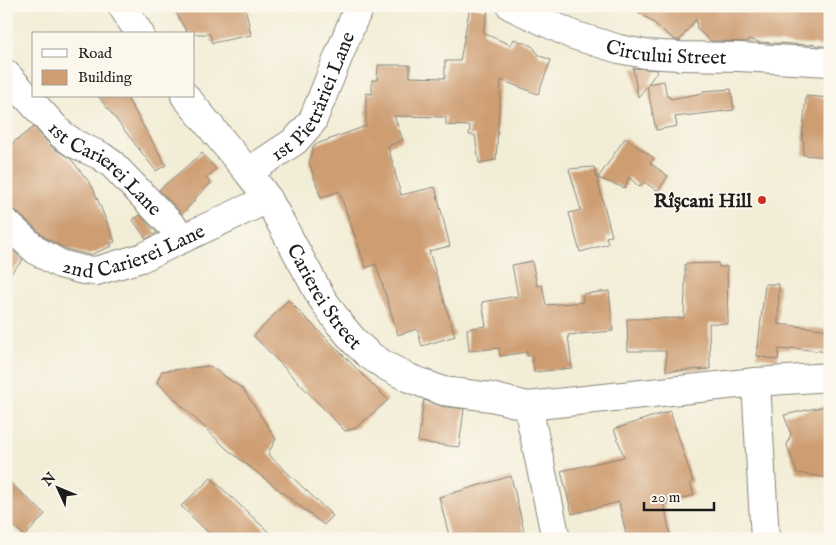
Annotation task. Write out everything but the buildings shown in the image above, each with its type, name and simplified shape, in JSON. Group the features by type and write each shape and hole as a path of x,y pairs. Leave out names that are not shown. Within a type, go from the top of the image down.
{"street":[{"path":"122,6 139,32"},
{"name":"1st Pietrăriei Lane","path":"248,172 295,141 312,122 354,18 361,6"},
{"name":"Circului Street","path":"511,6 573,34 619,49 645,54 739,56 830,62"},
{"name":"1st Carierei Lane","path":"6,74 61,134 75,144 101,156 112,164 184,238"},
{"name":"Carierei Street","path":"187,98 268,199 321,297 338,323 369,355 409,378 444,391 491,397 528,406 756,382 830,377"},
{"name":"2nd Carierei Lane","path":"6,223 37,251 60,264 83,270 96,270 141,258 268,199"},
{"path":"756,382 765,539"},
{"path":"528,406 556,539"}],"place":[{"name":"Rîșcani Hill","path":"762,200"}]}
